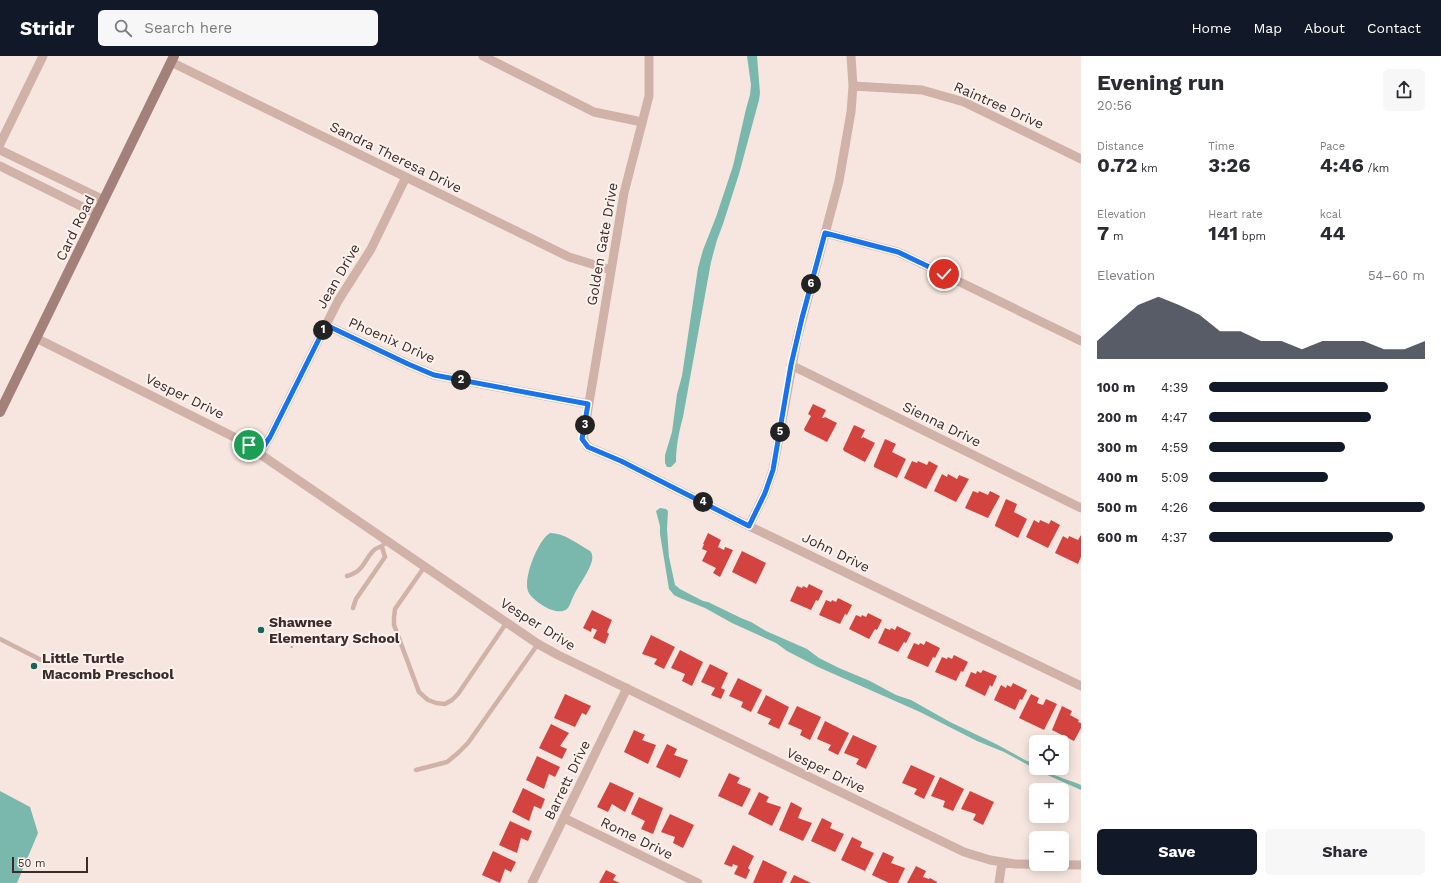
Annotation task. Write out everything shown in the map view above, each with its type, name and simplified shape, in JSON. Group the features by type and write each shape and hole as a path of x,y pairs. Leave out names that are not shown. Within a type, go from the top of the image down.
{"street":[{"path":"0,144 44,56"},
{"path":"483,56 594,112 642,122"},
{"name":"Golden Gate Drive","path":"582,439 624,193 649,96 649,56"},
{"path":"749,526 765,493 773,470 791,365 802,318 839,181 851,112 853,86 852,56"},
{"name":"Sandra Theresa Drive","path":"173,59 406,177 569,257 611,270"},
{"name":"Card Road","path":"0,412 173,59"},
{"name":"Raintree Drive","path":"853,86 922,90 964,102 1081,159"},
{"path":"0,150 104,200"},
{"path":"0,166 97,214"},
{"path":"39,186 46,173"},
{"name":"Jean Drive","path":"260,452 270,437 338,302 371,249 406,177"},
{"path":"825,233 898,252 1081,341"},
{"name":"Phoenix Drive","path":"326,325 434,375 588,404"},
{"name":"Vesper Drive","path":"36,338 227,433 260,452 384,543 425,566 538,644 558,655 950,846 978,857 1015,864 1081,865"},
{"name":"Sienna Drive","path":"791,365 1081,508"},
{"name":"John Drive","path":"582,439 588,447 621,461 749,526 1081,686"},
{"name":"Barrett Drive","path":"532,883 627,688"},
{"name":"Rome Drive","path":"564,818 698,883"},
{"path":"999,883 1002,862"}],"lane":[{"path":"346,576 360,570 374,549 384,543 385,557 356,599 353,608"},
{"path":"425,566 395,610 394,625 417,688 419,692 428,700 445,704 452,700 458,694 507,622"},
{"path":"0,639 47,663"},
{"path":"416,770 447,762 468,743 538,644"}],"path":[{"path":"287,635 292,648"}],"water":[{"path":"747,56 757,56 760,93 759,100 739,174 711,262 678,439 676,462 671,467 667,467 665,463 665,455 672,432 677,394 682,376 698,268 733,166 750,95 751,85"},
{"path":"660,508 668,511 667,529 669,557 675,585 680,589 751,622 766,631 807,649 819,658 839,668 870,681 896,695 911,700 950,722 1029,762 1029,765 920,712 818,667 787,651 776,643 732,623 705,608 674,595 669,589 660,526 656,511"},
{"path":"550,533 555,533 571,539 590,551 592,554 592,560 588,570 568,608 564,611 552,610 545,607 534,599 528,591 528,577 536,551 545,537"},
{"path":"1047,775 1055,775 1075,782 1081,785 1081,790 1069,785 1069,783 1065,783"},
{"path":"0,791 30,807 38,833 17,883 0,883"}],"building":[{"path":"813,404 826,410 822,418 825,417 837,423 827,442 805,431 804,429 811,416 808,414"},
{"path":"854,425 865,430 861,438 863,437 875,443 865,462 844,451 843,449"},
{"path":"885,439 896,444 892,452 906,459 897,478 874,467"},
{"path":"912,461 917,463 918,461 927,465 929,461 938,466 926,489 904,478"},
{"path":"942,474 947,477 948,474 957,479 959,475 969,479 956,502 934,491"},
{"path":"973,491 978,493 979,491 988,495 990,491 1000,496 988,518 965,508"},
{"path":"1006,499 1017,504 1014,512 1027,519 1018,538 995,526"},
{"path":"1034,520 1039,523 1040,520 1049,524 1051,520 1060,525 1048,548 1026,537"},
{"path":"708,533 721,540 718,547 724,550 725,547 733,550 720,577 713,573 716,568 702,561 707,551 702,549"},
{"path":"1081,535 1081,557 1078,564 1055,553 1063,536 1068,539 1069,536 1078,540"},
{"path":"742,551 766,563 756,584 732,572"},
{"path":"809,584 823,591 811,610 790,601 797,586 807,588"},
{"path":"838,598 852,605 840,624 819,615 826,600 836,602"},
{"path":"592,610 612,620 607,632 609,634 605,644 593,638 597,630 592,628 591,632 583,628"},
{"path":"868,613 882,620 877,630 875,629 869,639 849,629 856,615 866,617"},
{"path":"897,626 911,633 906,643 904,642 898,652 878,643 885,628 895,630"},
{"path":"651,635 675,647 664,669 654,664 657,659 642,654"},
{"path":"926,641 940,648 928,667 907,658 914,643 924,645"},
{"path":"680,650 703,662 692,686 682,681 685,674 671,668"},
{"path":"954,655 968,662 956,681 935,672 942,657 952,659"},
{"path":"710,664 728,673 721,688 725,690 721,699 711,695 715,688 701,682"},
{"path":"983,670 997,676 992,687 990,685 985,696 965,686 971,672 976,674 977,671 981,673"},
{"path":"738,678 762,690 751,712 741,707 743,702 729,696"},
{"path":"1013,683 1027,690 1022,700 1020,699 1015,710 994,700 1001,685 1006,688 1007,685 1011,687"},
{"path":"565,694 591,706 586,715 582,713 575,727 554,718"},
{"path":"1031,694 1039,698 1037,703 1043,705 1046,699 1057,704 1044,730 1019,718"},
{"path":"766,695 789,707 779,729 768,724 771,719 757,713"},
{"path":"797,706 821,717 810,740 800,735 802,730 788,724"},
{"path":"1062,706 1072,711 1070,715 1079,720 1078,722 1081,723 1081,728 1074,741 1069,738 1069,735 1062,735 1052,730"},
{"path":"825,721 849,733 838,755 828,750 831,745 817,739"},
{"path":"551,724 569,733 560,746 567,749 562,759 539,748"},
{"path":"634,730 645,735 642,740 656,745 648,764 624,752"},
{"path":"853,735 877,746 866,769 856,764 859,759 844,753"},
{"path":"667,744 677,749 674,755 688,760 680,778 656,767"},
{"path":"537,756 560,767 555,777 549,774 544,789 526,780"},
{"path":"911,765 935,776 924,799 914,794 917,789 902,783"},
{"path":"729,773 740,778 737,783 751,789 742,807 718,796"},
{"path":"940,777 964,789 953,811 943,807 945,801 931,796"},
{"path":"610,782 634,793 625,812 612,804 608,812 597,807"},
{"path":"523,788 545,799 541,809 534,806 529,821 512,812"},
{"path":"970,791 994,802 983,825 973,820 976,814 961,809"},
{"path":"759,792 769,797 766,802 781,807 772,826 748,814"},
{"path":"639,797 663,808 653,834 641,829 645,821 631,814"},
{"path":"791,802 802,808 798,818 812,823 803,841 779,830"},
{"path":"670,814 694,825 683,848 673,843 675,837 661,832"},
{"path":"822,818 832,823 830,828 844,834 835,852 811,841"},
{"path":"510,821 532,831 528,841 521,838 517,853 499,845"},
{"path":"852,837 862,842 860,847 874,853 865,871 841,860"},
{"path":"733,845 754,856 748,868 750,870 746,879 734,874 738,866 733,864 732,867 724,864"},
{"path":"493,851 516,862 511,872 505,869 500,883 482,875"},
{"path":"883,852 894,857 891,863 905,868 898,883 889,883 872,875"},
{"path":"763,860 787,872 782,883 753,883"},
{"path":"916,866 926,871 923,877 930,878 937,883 907,883"},
{"path":"606,870 616,875 613,880 620,883 599,883"},
{"path":"794,875 811,883 790,883"}],"place":[{"name":"Shawnee Elementary School","path":"261,630"},
{"name":"Little Turtle Macomb Preschool","path":"34,666"}],"route":[{"path":"249,445 260,452 270,437 326,325 434,375 588,404 582,439 588,447 621,461 749,526 765,493 773,470 791,365 825,233 898,252 944,274"}]}
